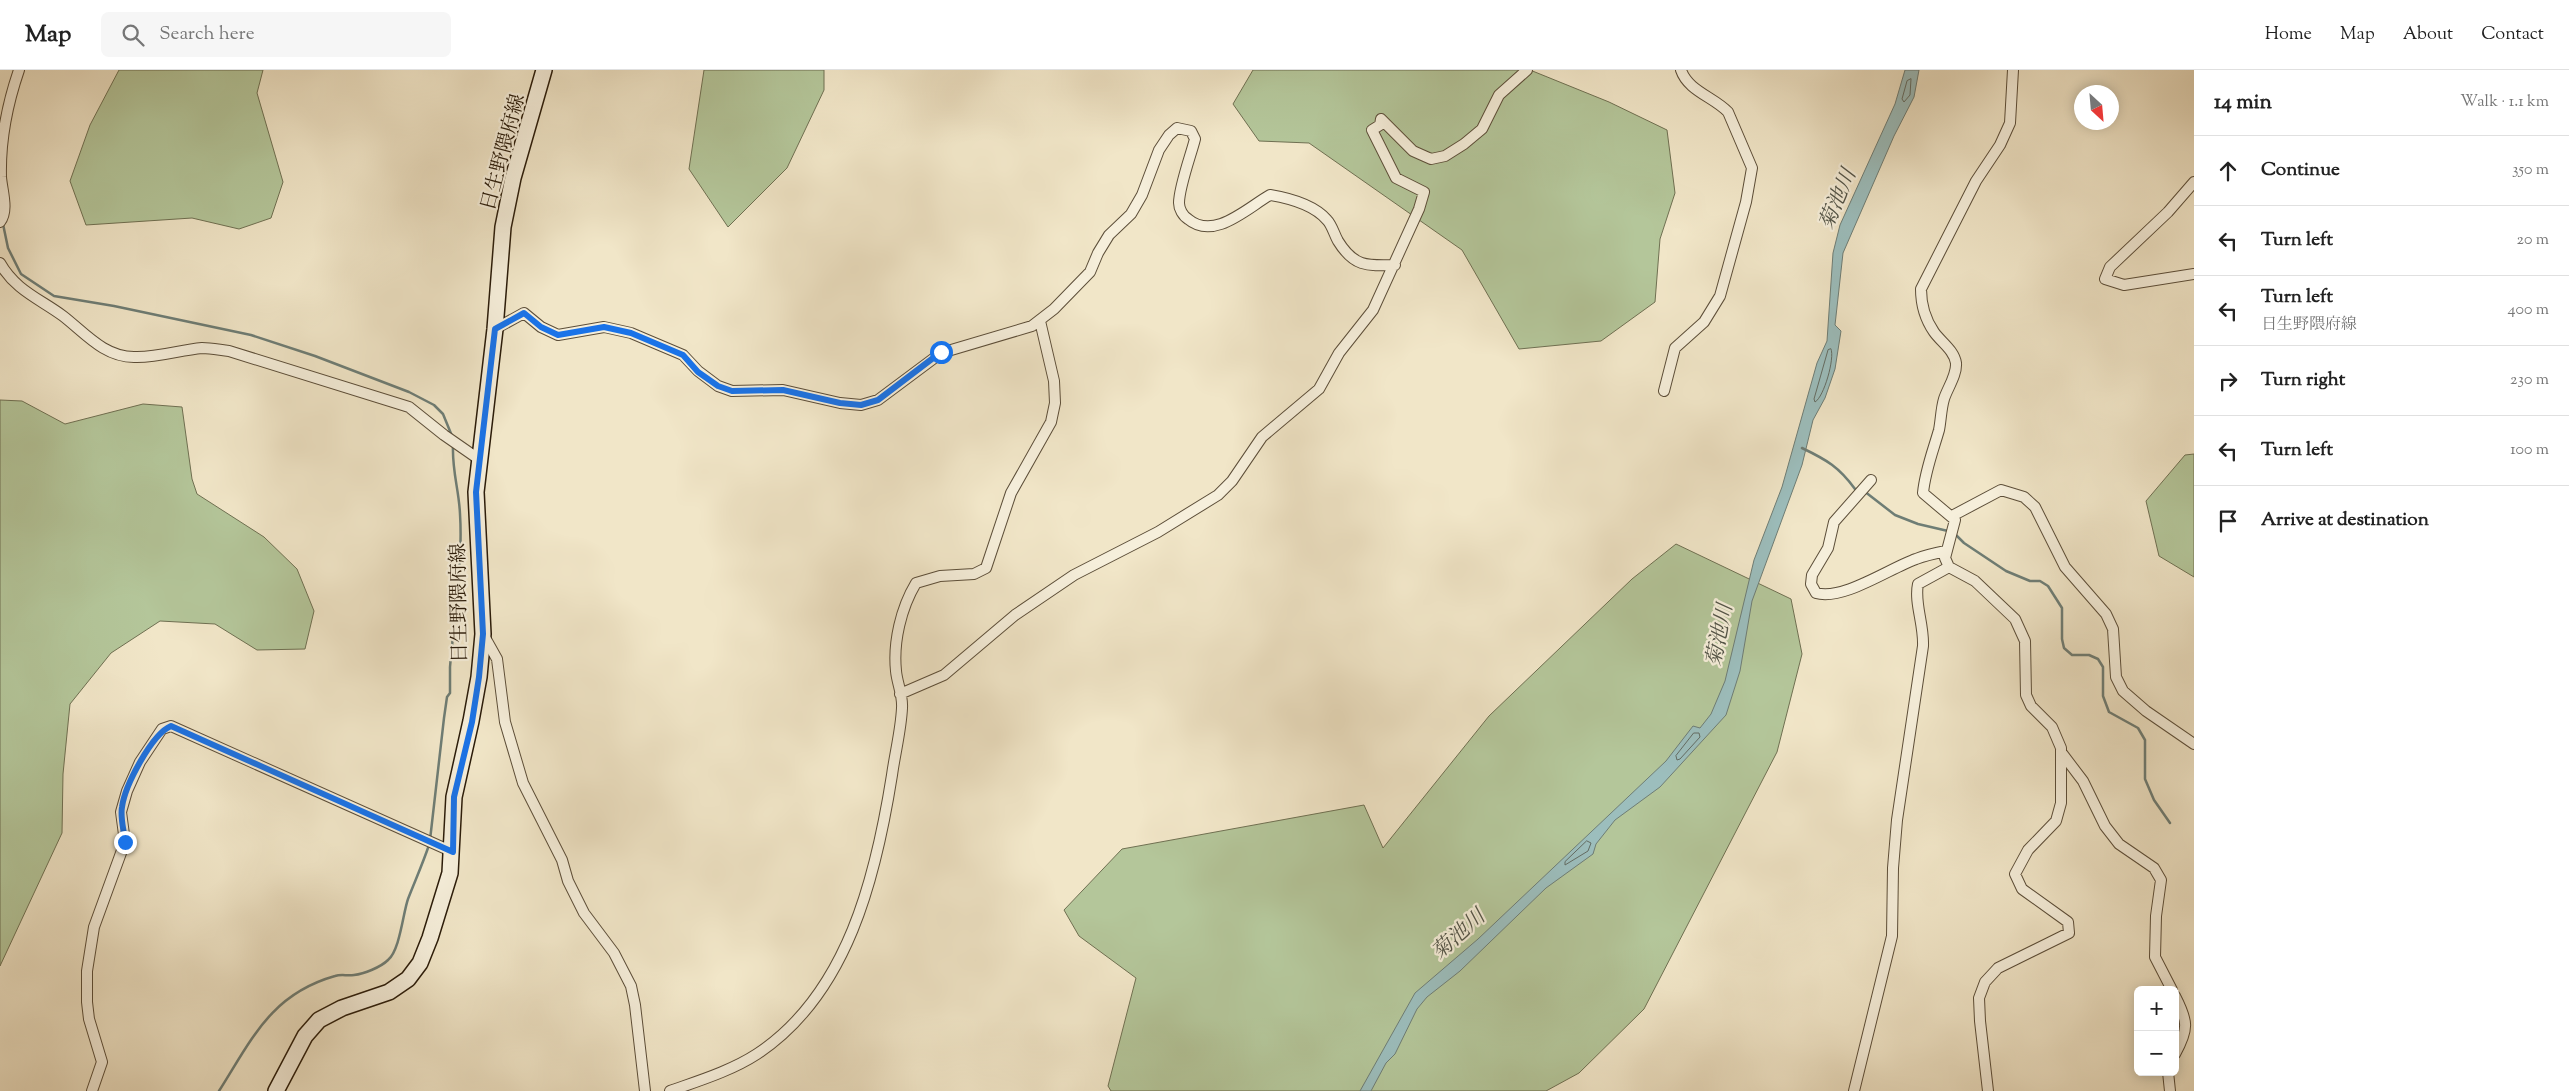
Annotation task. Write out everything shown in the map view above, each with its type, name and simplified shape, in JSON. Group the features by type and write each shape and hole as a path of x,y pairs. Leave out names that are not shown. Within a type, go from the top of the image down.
{"main road":[{"name":"日生野隈府線","path":"276,1091 305,1036 320,1020 342,1008 389,992 408,979 420,963 443,898 453,852 454,797 472,722 483,634 476,523 476,492 495,329 506,202 544,70"}],"street":[{"path":"0,222 4,217 1,177 2,138 8,105 20,70"},
{"path":"900,694 944,675 1015,615 1074,575 1158,532 1218,495 1232,481 1262,437 1318,389 1339,353 1373,310 1394,265 1424,192 1396,178 1372,130 1380,124 1382,119 1413,151 1431,159 1445,156 1464,144 1482,128 1499,95 1526,70"},
{"path":"1664,391 1675,348 1704,322 1720,296 1744,210 1752,168 1728,112 1721,105 1695,88 1681,70"},
{"path":"2013,70 2010,123 2000,145 1976,181 1921,289 1921,303 1926,317 1934,332 1951,350 1956,363 1954,374 1943,401 1940,428 1924,479 1923,493 1955,520 1945,558 1949,567 1975,581 2015,619 2025,641 2026,695 2031,706 2052,728 2060,751 2083,782 2105,826 2120,844 2154,868 2161,880 2156,916 2155,950 2156,957 2170,986"},
{"path":"495,329 524,313 541,327 558,335 604,327 631,333 683,355 698,372 718,386 732,391 783,390 840,403 861,405 878,400 941,352 1021,330 1040,321 1090,272 1098,253 1109,235 1131,214 1142,196 1159,150 1169,135 1178,128 1191,131 1195,138 1179,203 1184,216 1193,223 1205,228 1216,226 1270,195 1278,196 1317,212 1328,220 1347,253 1364,266 1394,265"},
{"path":"2194,182 2168,212 2110,267 2105,279 2124,285 2194,274"},
{"path":"0,263 8,277 20,288 62,316 100,347 115,354 134,357 204,348 229,351 409,407 444,435 480,460"},
{"path":"670,1091 725,1070 757,1054 785,1031 809,1005 838,963 864,902 879,844 902,707 895,653 906,599 916,583 940,576 974,574 986,568 1011,493 1051,422 1055,403 1054,382 1040,321"},
{"path":"1871,480 1834,522 1828,548 1812,575 1811,584 1816,592 1826,596 1916,559 1946,551"},
{"path":"1952,516 2001,490 2024,497 2035,507 2066,567 2106,614 2113,629 2116,677 2123,691 2146,711 2194,744"},
{"path":"1854,1091 1892,936 1893,868 1897,820 1924,646 1924,628 1915,595 1918,584 1949,567"},
{"path":"483,634 497,659 505,722 523,783 562,860 568,881 584,913 614,953 623,967 631,986 645,1091"},
{"path":"92,1091 102,1062 89,1019 87,1002 87,971 94,927 125,842 121,812 127,791 140,762 162,730 171,726 453,852"},
{"path":"1988,1091 1979,998 1985,982 1998,968 2069,933 2068,922 2022,889 2015,874 2028,850 2056,820 2061,803 2060,751"},
{"path":"2179,1004 2185,1015 2187,1026 2179,1045"},
{"path":"2168,1076 2170,1091"}],"green space":[{"path":"119,70 263,70 257,93 283,182 271,218 239,229 192,218 86,225 70,181 90,125"},
{"path":"704,70 824,70 824,90 787,168 728,227 689,169"},
{"path":"1253,70 1530,70 1609,102 1667,130 1675,193 1660,239 1655,302 1601,341 1519,349 1462,250 1309,143 1259,141 1233,104"},
{"path":"0,400 22,401 65,424 143,404 182,407 192,479 197,494 264,537 297,569 314,611 305,649 257,650 215,624 160,621 111,653 70,704 63,774 62,833 0,966"},
{"path":"2194,454 2194,577 2159,556 2146,501 2185,455"},
{"path":"1676,544 1791,599 1802,654 1777,752 1644,1009 1579,1073 1546,1091 1111,1091 1108,1086 1136,978 1079,936 1064,910 1122,849 1364,805 1383,848 1489,716 1632,579"}],"water":[{"path":"1905,70 1919,70 1914,97 1894,136 1843,253 1835,325 1841,331 1835,369 1825,398 1813,420 1802,465 1752,601 1740,671 1726,715 1660,787 1615,820 1596,844 1593,854 1546,888 1460,971 1427,997 1417,1009 1395,1054 1386,1063 1371,1091 1360,1091 1415,993 1478,939 1666,761 1693,726 1700,728 1711,714 1725,681 1754,560 1782,487 1817,363 1827,341 1833,253 1840,225 1895,104"}],"waterway":[{"path":"3,224 8,248 21,274 54,296 114,306 251,335 315,356 409,392 434,405 443,414 452,436"},
{"path":"430,840 444,718 447,697 450,693 450,667 459,571 461,532 453,446"},
{"path":"1802,448 1832,465 1855,489 1859,489"},
{"path":"1864,491 1895,515 1918,524 1948,531"},
{"path":"1955,534 1964,543 2006,571 2030,581 2040,581 2048,586 2062,608 2062,639 2064,648 2072,655 2089,655 2098,659 2103,667 2103,696 2109,712 2138,728 2145,740 2145,779 2154,800 2170,823"},
{"path":"219,1091 265,1021 295,994 313,984 335,976 367,972 388,960 395,948 408,899 429,845"}],"route":[{"path":"125,842 121,812 127,791 140,762 162,730 171,726 453,852 454,797 472,722 483,634 476,523 476,492 495,329 524,313 541,327 558,335 604,327 631,333 683,355 698,372 718,386 732,391 783,390 840,403 861,405 878,400 941,352"}],"water label":[{"name":"菊池川","path":"1837,199"},
{"name":"菊池川","path":"1719,635"},
{"name":"菊池川","path":"1458,934"}]}
